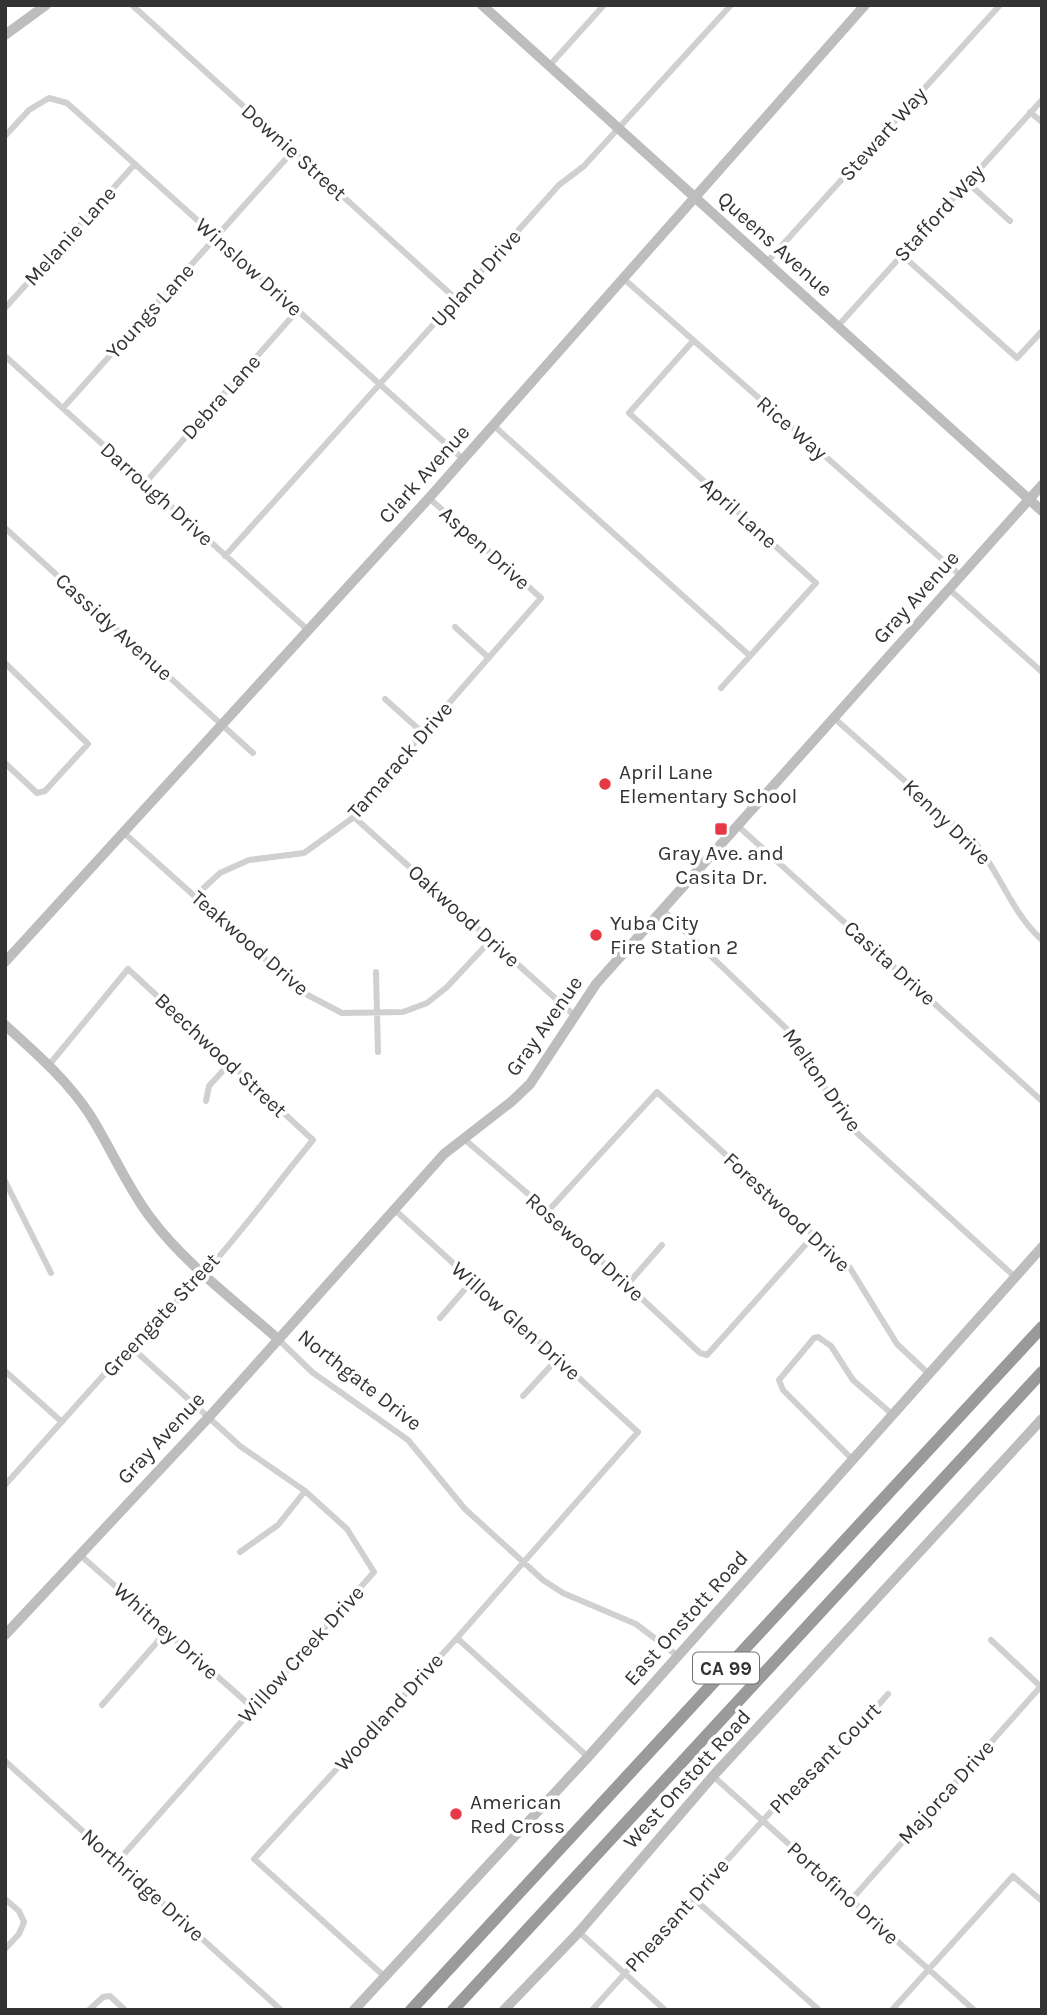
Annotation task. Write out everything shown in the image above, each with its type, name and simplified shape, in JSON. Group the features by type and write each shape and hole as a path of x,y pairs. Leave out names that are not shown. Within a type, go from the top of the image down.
{"highway":[{"name":"CA 99","path":"411,2010 1042,1327"},
{"name":"CA 99","path":"453,2010 1042,1372"}],"street":[{"path":"5,35 46,5"},
{"name":"Downie Street","path":"132,5 456,299"},
{"name":"Queens Avenue","path":"482,5 1042,511"},
{"path":"549,66 604,5"},
{"name":"Upland Drive","path":"225,556 559,185 584,166 731,5"},
{"name":"Clark Avenue","path":"5,962 429,498 865,5"},
{"name":"Stewart Way","path":"766,262 1000,5"},
{"name":"Winslow Drive","path":"5,136 29,110 49,98 67,103 463,458"},
{"name":"Stafford Way","path":"837,327 1042,100"},
{"path":"1030,112 1042,122"},
{"name":"Youngs Lane","path":"63,408 293,151"},
{"name":"Melanie Lane","path":"5,308 135,164"},
{"path":"967,182 1010,221"},
{"path":"902,254 1017,358 1042,331"},
{"name":"Rice Way","path":"624,279 961,576"},
{"name":"Debra Lane","path":"145,482 297,312"},
{"name":"April Lane","path":"693,341 629,413 816,583 721,688"},
{"name":"Darrough Drive","path":"5,356 309,631"},
{"path":"493,425 750,656"},
{"name":"Gray Avenue","path":"7,1629 209,1417 444,1154 530,1084 596,984 1042,485"},
{"name":"Aspen Drive","path":"429,498 541,598"},
{"name":"Cassidy Avenue","path":"5,528 253,753"},
{"path":"949,589 1042,672"},
{"name":"Tamarack Drive","path":"195,897 220,873 249,860 304,853 354,817 366,798 541,598"},
{"path":"455,627 489,658"},
{"path":"5,663 88,744 45,791 37,793 5,763"},
{"path":"385,699 423,733"},
{"name":"Kenny Drive","path":"834,719 976,844 995,867 1016,911 1042,940"},
{"name":"Oakwood Drive","path":"354,817 574,1015"},
{"name":"Casita Drive","path":"738,826 1042,1101"},
{"name":"Teakwood Drive","path":"124,833 302,992 342,1013 403,1013 427,1003 447,987 491,940"},
{"name":"Melton Drive","path":"662,909 792,1034 840,1113 857,1133 1015,1277"},
{"name":"Beechwood Street","path":"48,1065 128,969 313,1140"},
{"path":"376,972 379,1052"},
{"name":"Northgate Drive","path":"5,1025 48,1065 89,1113 151,1219 204,1273 312,1372 408,1440 465,1509 523,1563 564,1593 636,1623 678,1656"},
{"path":"206,1101 209,1086 230,1063"},
{"name":"Forestwood Drive","path":"548,1212 657,1092 850,1268 897,1344 930,1375"},
{"name":"Rosewood Drive","path":"463,1139 548,1212 700,1353 707,1355 815,1234"},
{"name":"Greengate Street","path":"5,1485 130,1346 204,1273 313,1140"},
{"path":"5,1181 13,1191 51,1273"},
{"path":"5,1195 13,1191"},
{"name":"Willow Glen Drive","path":"395,1210 638,1432"},
{"path":"627,1284 662,1245"},
{"name":"East Onstott Road","path":"354,2010 588,1756 1042,1247"},
{"path":"440,1318 472,1281"},
{"path":"853,1460 783,1390 779,1380 783,1372 814,1338 818,1337 831,1346 853,1380 893,1415"},
{"name":"Willow Creek Drive","path":"117,1862 374,1572 347,1530 305,1491 240,1446 130,1346"},
{"path":"523,1396 558,1358"},
{"path":"5,1371 62,1422"},
{"name":"West Onstott Road","path":"504,2010 579,1931 713,1776 1042,1419"},
{"name":"Woodland Drive","path":"384,1976 254,1859 457,1637 638,1432"},
{"path":"240,1552 278,1525 305,1491"},
{"name":"Whitney Drive","path":"79,1554 253,1708"},
{"path":"102,1704 166,1632"},
{"path":"457,1637 588,1756"},
{"path":"991,1640 1041,1685"},
{"name":"Majorca Drive","path":"851,1900 1041,1685"},
{"name":"Pheasant Court","path":"763,1822 803,1776 852,1735 888,1694"},
{"name":"Northridge Drive","path":"5,1761 281,2010"},
{"name":"Portofino Drive","path":"713,1776 974,2010"},
{"name":"Pheasant Drive","path":"592,2010 763,1822"},
{"path":"892,2010 1013,1875 1042,1901"},
{"path":"692,1898 819,2010"},
{"path":"5,1899 19,1911 24,1922 19,1934 5,1949"},
{"path":"579,1931 665,2010"},
{"path":"89,2010 103,1997 110,1996 125,2010"}],"place":[{"name":"April Lane Elementary School","path":"605,784"},
{"name":"Gray Ave. and Casita Dr.","path":"721,829"},
{"name":"Yuba City Fire Station 2","path":"596,935"},
{"name":"American Red Cross","path":"456,1814"}]}
